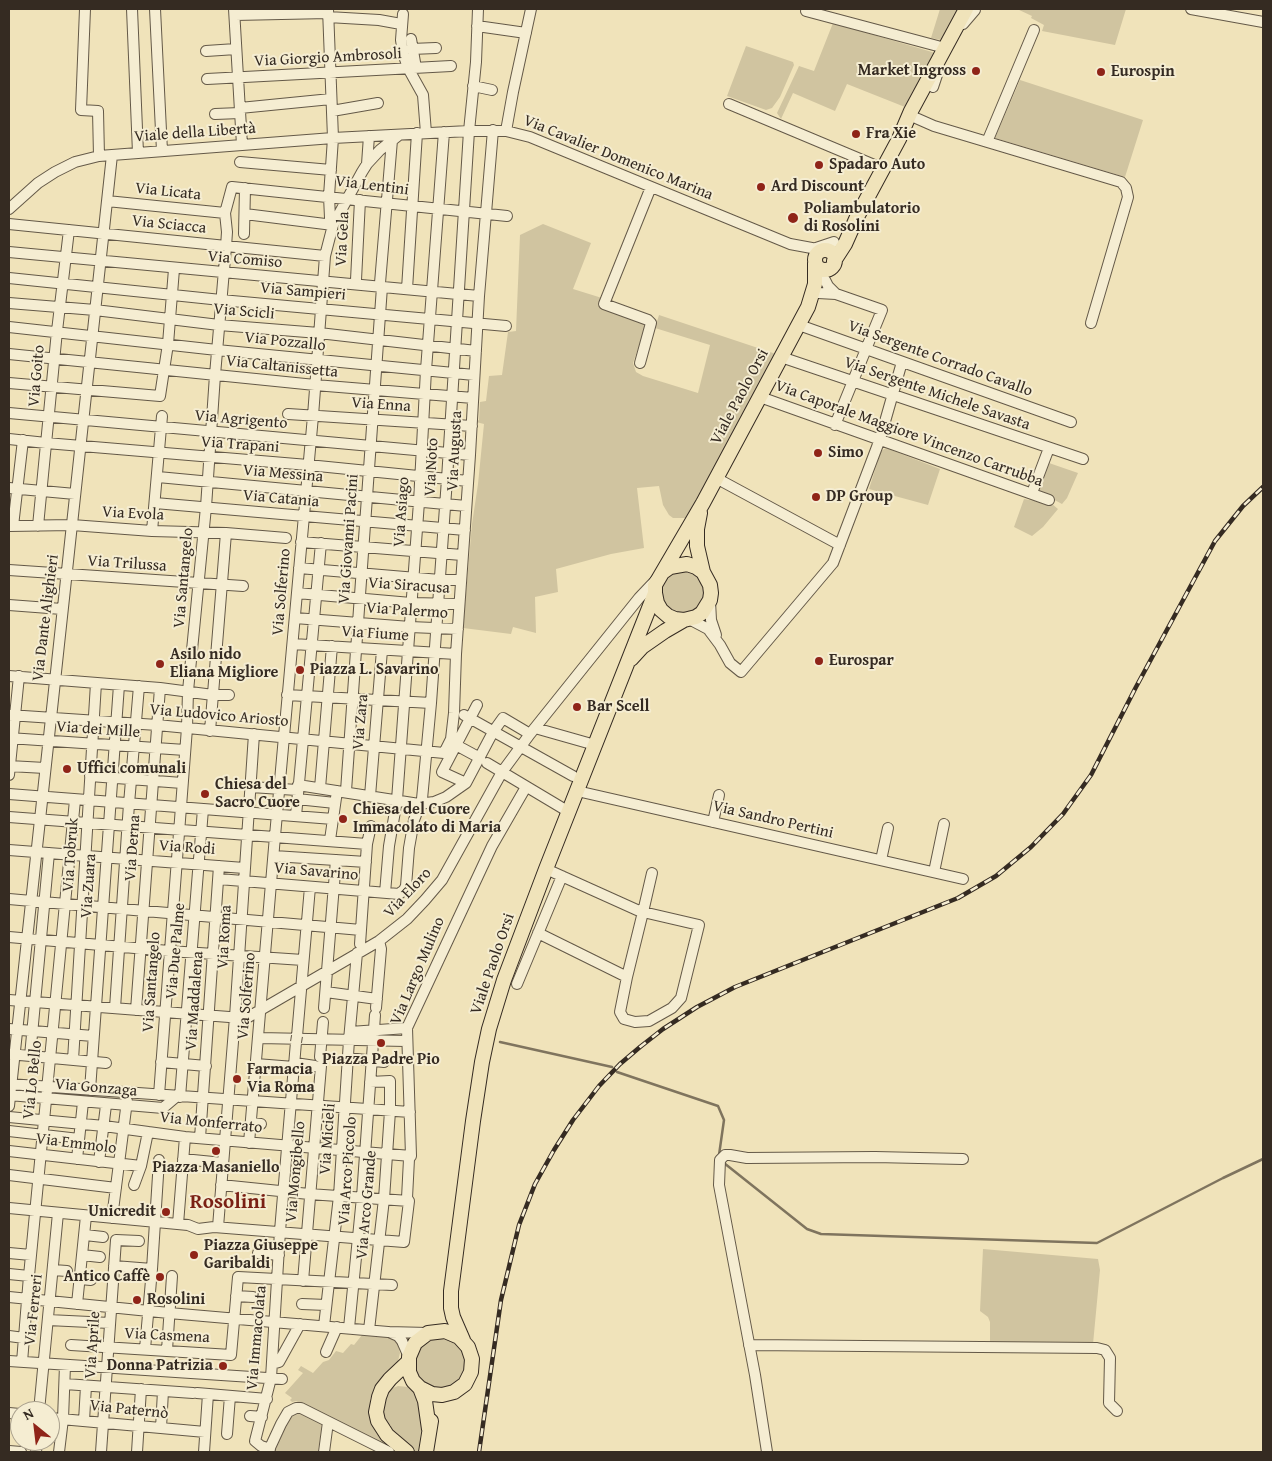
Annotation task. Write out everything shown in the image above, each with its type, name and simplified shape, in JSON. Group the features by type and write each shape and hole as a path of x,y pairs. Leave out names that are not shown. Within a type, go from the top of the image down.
{"main road":[{"path":"824,257 845,244 912,116 945,48 972,9"},
{"path":"912,116 933,87 972,9"},
{"path":"808,307 824,257 858,217"},
{"path":"808,307 825,280 824,257"},
{"name":"Viale Paolo Orsi","path":"661,575 716,478 808,307"},
{"path":"627,664 642,647 665,631 702,613 710,600 710,585 703,572 697,546 697,529 702,503"},
{"path":"686,620 668,616 650,599 661,575 670,567 687,564 703,572"},
{"name":"Viale Paolo Orsi","path":"451,1291 473,1121 489,1029 504,980 569,812 575,783 595,745 650,599"},
{"path":"407,1452 387,1435 378,1421 376,1412 379,1396 382,1389 408,1359 415,1343 431,1332 442,1318 451,1291"},
{"path":"426,1452 429,1429 438,1401 446,1394 462,1387 471,1372 472,1355 452,1317 451,1291"},
{"path":"431,1332 450,1332 463,1340"},
{"path":"408,1359 409,1372 425,1401 429,1429"},
{"path":"382,1389 394,1382 417,1384 432,1394 446,1394"}],"street":[{"path":"85,9 81,110 98,111 99,156"},
{"path":"132,9 138,153"},
{"path":"155,9 162,151"},
{"name":"Via Noto","path":"406,886 409,848 414,820 422,798 426,752 444,528 454,348 469,131 476,62 478,9"},
{"path":"506,131 509,92 531,9"},
{"path":"1191,9 1263,22"},
{"path":"806,11 945,48 946,57 936,75 933,87"},
{"path":"242,145 234,12 328,13 379,20 402,19 402,47 423,95 407,289"},
{"name":"Via Solferino","path":"328,13 333,138 329,196 330,218 333,225"},
{"path":"477,26 526,33"},
{"path":"987,142 1034,30"},
{"path":"412,68 411,44 436,48"},
{"path":"206,50 236,49"},
{"name":"Via Giorgio Ambrosoli","path":"207,79 451,66"},
{"path":"473,86 492,90"},
{"path":"215,114 332,99"},
{"path":"332,111 378,103"},
{"path":"730,104 884,169"},
{"path":"912,116 934,126 1121,182 1126,188 1128,197 1091,323"},
{"name":"Via Cavalier Domenico Marina","path":"395,137 421,133 493,130 530,137 790,244"},
{"name":"Via Augusta","path":"426,752 444,753 451,739 479,296 493,130"},
{"name":"Via Asiago","path":"385,893 389,846 397,800 444,132"},
{"path":"367,164 369,136"},
{"name":"Viale della Libertà","path":"9,209 38,183 55,172 75,162 99,156 333,138 395,137"},
{"name":"Via Solferino","path":"249,1142 256,1124 253,1102 256,1064 313,416 325,256 333,225 367,164 395,137"},
{"name":"Via Giovanni Pacini","path":"330,840 335,803 342,791 350,744 386,203 395,137"},
{"name":"Via Dante Alighieri","path":"9,1095 14,1001 27,938 41,820 54,679 76,494 87,391 88,362 112,155"},
{"path":"240,162 331,170"},
{"name":"Via Lentini","path":"232,186 507,216"},
{"name":"Via Santangelo","path":"159,1095 187,728 188,691 206,507 210,432 226,247 225,214 232,186"},
{"path":"640,363 651,324 648,320 604,304 651,187"},
{"path":"244,234 245,188"},
{"name":"Via Gela","path":"356,280 360,200"},
{"name":"Via Licata","path":"107,201 225,214"},
{"path":"245,214 333,225"},
{"name":"Via Sciacca","path":"9,224 325,256"},
{"name":"Via Goito","path":"38,526 59,307 69,230"},
{"path":"790,244 824,257"},
{"path":"790,244 824,257"},
{"name":"Via Comiso","path":"9,252 223,274 381,285 479,296"},
{"path":"9,383 160,396 168,344 174,269"},
{"name":"Via Sampieri","path":"9,278 221,300 506,326"},
{"path":"825,280 836,294"},
{"path":"818,293 836,294 882,310 835,425"},
{"name":"Via Scicli","path":"9,303 95,310 219,325 319,333 476,351"},
{"name":"Via Sergente Corrado Cavallo","path":"799,324 1071,422"},
{"name":"Via Pozzallo","path":"9,327 217,350 474,375"},
{"name":"Via Caltanissetta","path":"9,354 374,391 473,398"},
{"name":"Via Sergente Michele Savasta","path":"781,357 1083,459"},
{"path":"686,620 708,629 730,663 742,672 833,563 880,439 902,362"},
{"name":"Via Caporale Maggiore Vincenzo Carrubba","path":"760,397 1049,500"},
{"name":"Via Agrigento","path":"9,413 470,455"},
{"name":"Via Enna","path":"288,414 472,426"},
{"path":"152,531 162,416"},
{"name":"Via Trapani","path":"9,439 46,444 308,465 468,481"},
{"path":"11,526 13,488 23,440"},
{"path":"1032,493 1049,448"},
{"name":"Via Messina","path":"158,477 466,506"},
{"path":"716,478 840,545"},
{"path":"13,488 76,494"},
{"name":"Via Catania","path":"155,503 465,530"},
{"name":"Via Evola","path":"11,526 72,525 286,538"},
{"path":"210,731 226,533"},
{"path":"301,542 462,555"},
{"path":"296,816 321,543"},
{"path":"299,568 413,578 461,580"},
{"name":"Via Trilussa","path":"9,570 243,586"},
{"name":"Via Siracusa","path":"297,593 411,603 459,604"},
{"name":"Via Eloro","path":"228,1100 234,1032 240,1018 261,1010 328,971 359,949 379,940 407,919 442,880 502,772 532,731 650,599"},
{"path":"710,600 713,627 720,646"},
{"path":"9,605 62,609"},
{"name":"Via Palermo","path":"295,618 458,629"},
{"name":"Via Fiume","path":"293,644 456,654"},
{"path":"320,788 332,646"},
{"name":"Via Zara","path":"370,796 382,650"},
{"path":"45,768 9,769 14,676 230,695"},
{"name":"Via Tobruk","path":"73,1060 96,683"},
{"name":"Via Zuara","path":"90,1090 119,685"},
{"path":"115,1008 133,748 140,686"},
{"name":"Via Derna","path":"136,1010 160,688"},
{"path":"287,695 430,703"},
{"path":"466,783 442,772 456,745 467,717 477,705"},
{"name":"Via Ludovico Ariosto","path":"12,715 157,725 426,752"},
{"name":"Via Sandro Pertini","path":"467,717 575,783 713,822 963,879"},
{"path":"298,791 320,788 419,804 434,802 446,797 466,783 483,760 493,732 503,718 532,731 595,745"},
{"name":"Via Roma","path":"240,1018 238,956 254,734"},
{"name":"Via dei Mille","path":"11,738 133,748 184,750"},
{"path":"456,745 569,812"},
{"path":"90,776 182,783"},
{"path":"251,787 298,791 335,803"},
{"name":"Via Largo Mulino","path":"380,1239 404,1242 409,1201 407,1198 409,1159 411,1156 406,1028 492,846 526,787"},
{"path":"9,794 333,819"},
{"path":"713,822 719,795"},
{"name":"Via Lo Bello","path":"22,1362 74,800"},
{"name":"Via Due Palme","path":"178,1097 203,808"},
{"path":"9,817 367,844"},
{"path":"934,872 944,824"},
{"name":"Via Micieli","path":"324,1326 339,1196 349,1036 370,826"},
{"path":"881,860 888,828"},
{"name":"Via Rodi","path":"9,850 244,868"},
{"path":"30,1056 49,853"},
{"path":"274,856 366,862"},
{"path":"324,1008 336,860"},
{"name":"Via Maddalena","path":"200,1138 219,866"},
{"path":"546,869 643,912 699,925 681,998 672,1008 649,1022 635,1022 624,1019 620,1012 628,977 643,912 652,873"},
{"path":"517,984 562,876"},
{"name":"Via Savarino","path":"219,879 399,894 406,886"},
{"name":"Via Immacolata","path":"310,887 297,1039 294,1065 288,1085 291,1104 280,1231 272,1364 277,1378 266,1399 255,1441 269,1450 280,1424 291,1410 302,1408 388,1452"},
{"path":"9,900 361,930"},
{"path":"538,933 628,977"},
{"path":"9,936 141,949 303,960"},
{"name":"Via Arco Piccolo","path":"349,1328 362,1197 375,1030 381,949 379,940"},
{"path":"326,992 353,996 376,1007"},
{"path":"14,1001 240,1018"},
{"name":"Via Mongibello","path":"303,1281 317,1107 318,1063 323,1022"},
{"path":"259,1038 322,1040 375,1030 406,1028"},
{"path":"13,1029 94,1036"},
{"path":"349,1036 373,1042 406,1042"},
{"path":"11,1054 106,1063"},
{"path":"348,1058 384,1062"},
{"path":"161,1062 206,1066"},
{"path":"256,1064 294,1065 318,1063"},
{"name":"Via Arco Grande","path":"369,1330 384,1199 390,1111 390,1081 370,1082"},
{"name":"Via Gonzaga","path":"10,1084 317,1107 410,1112"},
{"path":"112,1218 128,1093"},
{"path":"9,1095 9,1106"},
{"name":"Via Gonzaga","path":"9,1095 163,1108 178,1097"},
{"path":"218,1224 228,1100"},
{"path":"77,1159 83,1102"},
{"path":"99,1162 106,1104"},
{"name":"Via Monferrato","path":"9,1117 104,1126 185,1137 411,1156"},
{"path":"9,1131 79,1139"},
{"path":"134,1185 141,1166 148,1132"},
{"path":"178,1222 185,1137"},
{"name":"Via Emmolo","path":"9,1151 141,1166"},
{"path":"767,1452 719,1185 720,1160 725,1155 747,1158 963,1158"},
{"path":"183,1159 223,1165"},
{"path":"145,1350 158,1160"},
{"path":"9,1176 116,1188"},
{"path":"221,1185 309,1194 409,1201"},
{"path":"9,1208 86,1216 178,1222 198,1229 218,1224 243,1229 380,1239"},
{"name":"Via Ferreri","path":"40,1401 58,1213"},
{"path":"77,1304 86,1216"},
{"path":"84,1235 103,1237"},
{"name":"Via Aprile","path":"101,1452 116,1240 139,1241"},
{"path":"9,1253 31,1255"},
{"path":"258,1253 279,1255"},
{"path":"82,1256 100,1257"},
{"path":"114,1266 150,1271"},
{"path":"53,1270 67,1271"},
{"path":"9,1274 29,1276"},
{"path":"167,1350 172,1276"},
{"path":"234,1318 238,1277 392,1285"},
{"path":"80,1279 91,1280"},
{"path":"236,1296 253,1297"},
{"path":"9,1297 388,1332 431,1332"},
{"path":"302,1304 326,1305"},
{"name":"Via Casmena","path":"71,1345 231,1355 234,1318"},
{"path":"48,1320 110,1323"},
{"path":"272,1364 279,1362 300,1324"},
{"path":"326,1352 337,1327"},
{"path":"388,1332 398,1336 402,1341 408,1359"},
{"path":"9,1336 24,1338"},
{"path":"749,1345 1097,1348 1105,1350 1110,1358 1109,1403 1117,1411"},
{"path":"9,1361 277,1378"},
{"path":"60,1450 65,1365"},
{"path":"65,1384 266,1399"},
{"path":"84,1421 86,1386"},
{"path":"137,1452 141,1389"},
{"path":"161,1428 163,1390"},
{"path":"199,1394 205,1432 204,1452"},
{"path":"227,1434 230,1396"},
{"path":"250,1416 262,1417"},
{"name":"Via Paternò","path":"60,1419 205,1432"},
{"path":"324,1452 328,1422"},
{"path":"9,1451 22,1452"}],"shaded area":[{"path":"940,9 962,9 946,39 941,40 931,38"},
{"path":"1017,9 1126,9 1115,45 1042,31 1044,25 1031,18 1032,16"},
{"path":"833,23 935,54 910,109 847,84 835,111 793,93 781,119 777,113 799,66 814,71"},
{"path":"746,46 793,62 794,65 780,97 772,108 766,110 727,96"},
{"path":"1020,80 1143,120 1125,177 995,138"},
{"path":"543,224 591,243 573,289 602,298 599,307 646,325 633,363 636,372 643,376 698,393 710,345 655,328 659,315 776,354 688,518 673,518 669,515 663,505 659,486 637,488 644,548 611,554 556,569 558,592 535,597 536,633 513,627 511,634 463,628 472,524 484,424 476,422 479,420 480,402 486,401 489,376 502,375 508,332 516,331 520,235"},
{"path":"886,448 940,469 928,505 869,489 881,451"},
{"path":"1052,452 1049,463 1078,473 1067,498 1062,504 1036,490"},
{"path":"1024,499 1052,504 1058,509 1043,527 1032,536 1014,527"},
{"path":"683,570 695,574 701,580 705,592 701,604 695,610 683,614 671,610 665,604 661,592 665,580 671,574"},
{"path":"983,1249 1098,1259 1100,1270 1093,1344 990,1345 990,1322 988,1317 980,1311"},
{"path":"362,1335 388,1336 397,1343 400,1353 397,1365 379,1381 370,1399 370,1418 374,1427 378,1434 390,1431 391,1425 388,1425 384,1417 383,1406 385,1399 393,1388 398,1386 408,1387 418,1398 423,1417 418,1452 397,1452 296,1401 292,1402 290,1400 292,1398 285,1393 303,1373 298,1370 301,1366 313,1373 323,1362 329,1360 336,1351 343,1353 351,1344 354,1345"},
{"path":"448,1335 467,1353 463,1380 447,1390 429,1388 415,1376 413,1358 422,1341"},
{"path":"300,1413 322,1424 318,1452 274,1452 282,1428 292,1414"}],"waterway":[{"path":"500,1042 612,1067"},
{"path":"617,1072 718,1106 724,1120 719,1155"},
{"path":"724,1163 807,1229 821,1234 1097,1243 1263,1159"}],"railway":[{"path":"479,1452 501,1300 519,1225 535,1184 554,1150 573,1120 599,1086 640,1047 663,1029 697,1007 735,987 958,898 996,876 1031,847 1063,814 1091,775 1215,541 1243,506 1263,487"}],"place":[{"name":"Market Ingross","path":"976,71"},
{"name":"Eurospin","path":"1101,72"},
{"name":"Fra Xie","path":"856,134"},
{"name":"Spadaro Auto","path":"819,165"},
{"name":"Ard Discount","path":"761,187"},
{"name":"Poliambulatorio di Rosolini","path":"793,218"},
{"name":"Simo","path":"818,453"},
{"name":"DP Group","path":"816,497"},
{"name":"Eurospar","path":"819,661"},
{"name":"Asilo nido Eliana Migliore","path":"160,664"},
{"name":"Piazza L. Savarino","path":"300,670"},
{"name":"Bar Scell","path":"577,707"},
{"name":"Uffici comunali","path":"67,769"},
{"name":"Chiesa del Sacro Cuore","path":"205,794"},
{"name":"Chiesa del Cuore Immacolato di Maria","path":"343,819"},
{"name":"Piazza Padre Pio","path":"381,1043"},
{"name":"Farmacia Via Roma","path":"237,1079"},
{"name":"Piazza Masaniello","path":"216,1151"},
{"name":"Unicredit","path":"166,1212"},
{"name":"Piazza Giuseppe Garibaldi","path":"194,1255"},
{"name":"Antico Caffè","path":"160,1277"},
{"name":"Rosolini","path":"137,1300"},
{"name":"Donna Patrizia","path":"223,1366"}],"district":[{"name":"Rosolini","path":"228,1203"}]}
